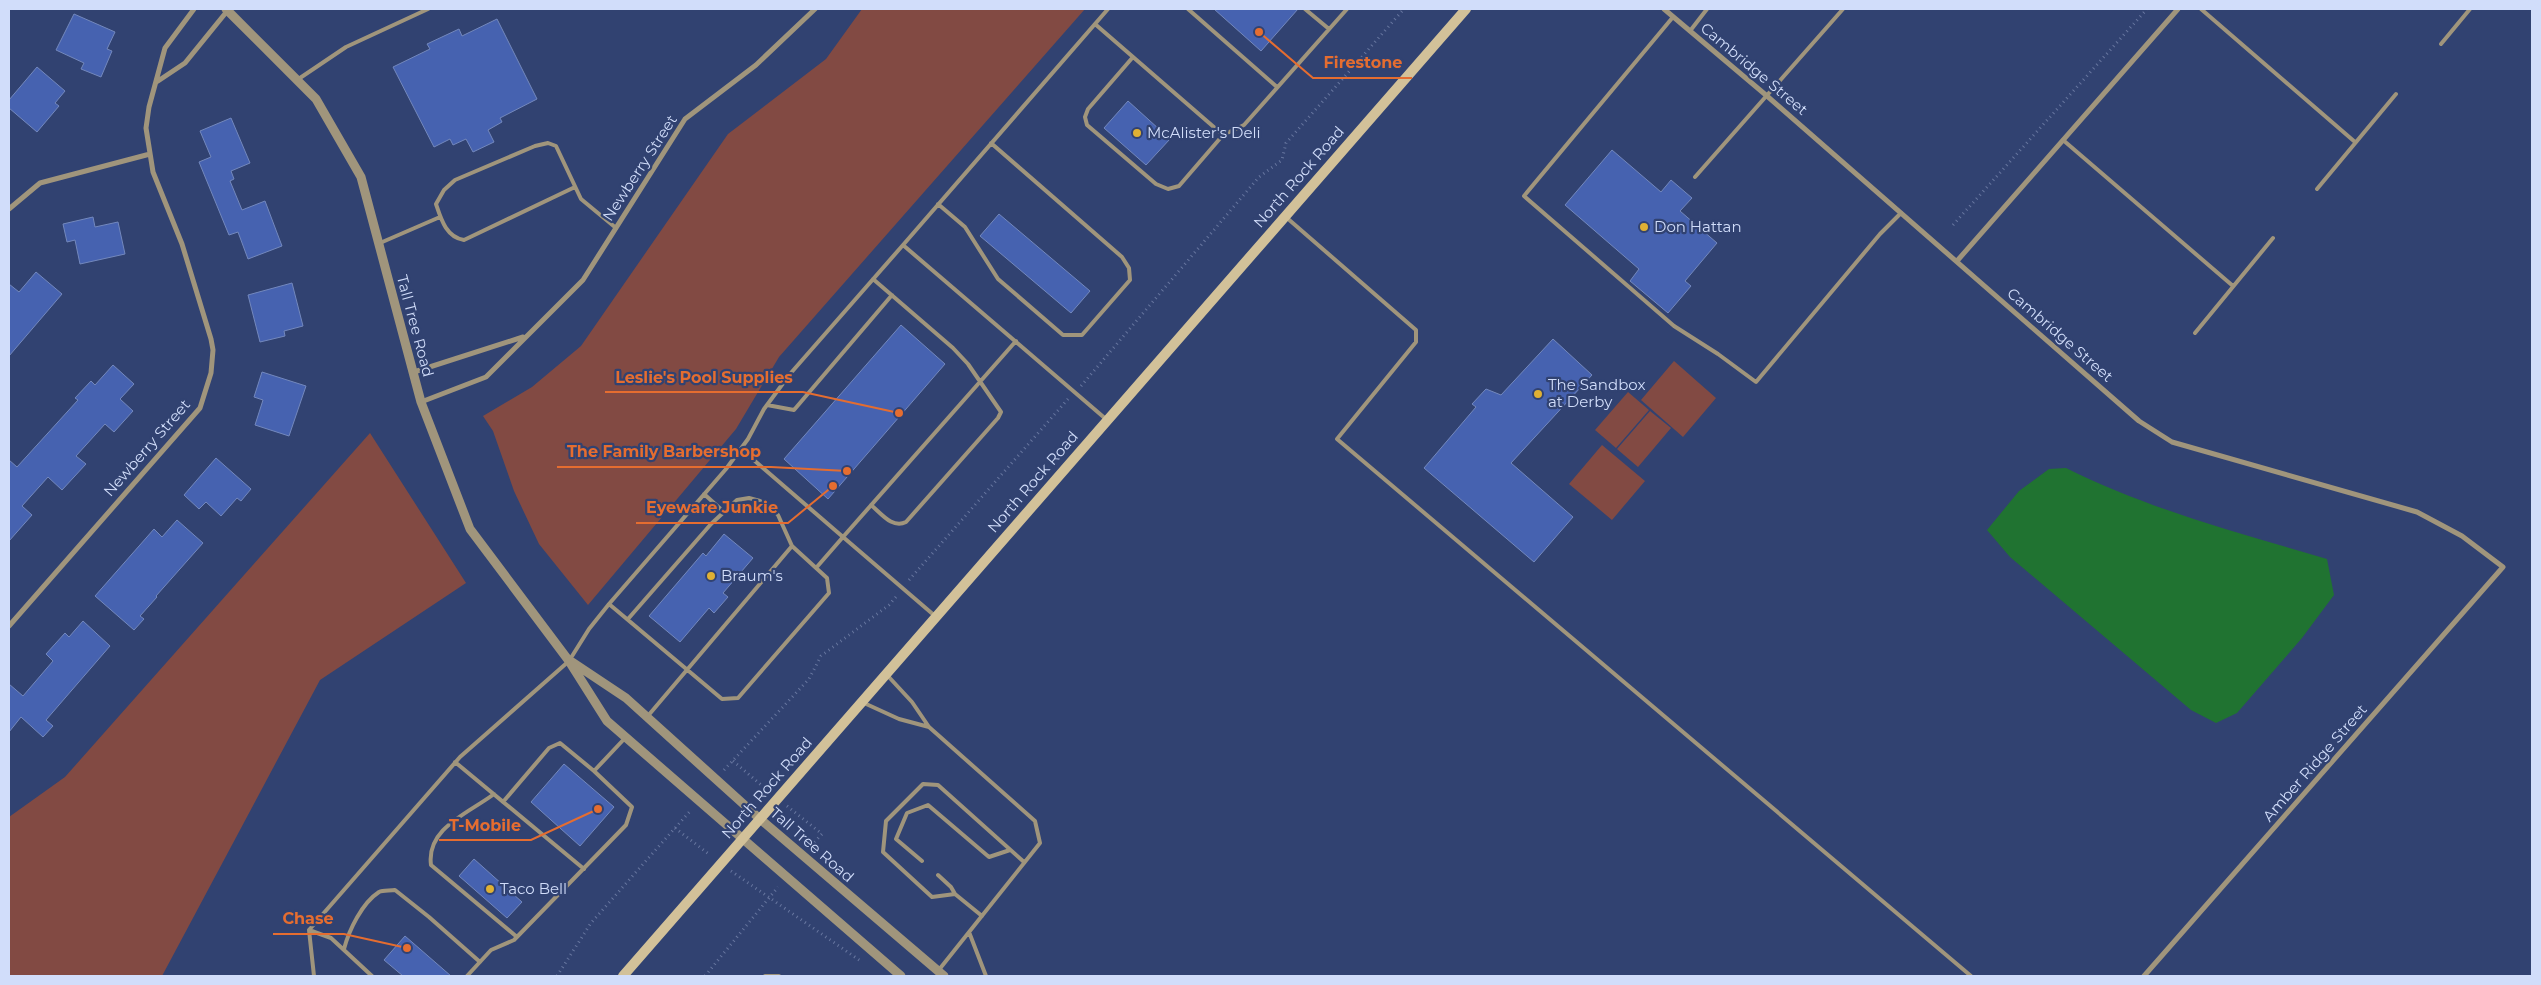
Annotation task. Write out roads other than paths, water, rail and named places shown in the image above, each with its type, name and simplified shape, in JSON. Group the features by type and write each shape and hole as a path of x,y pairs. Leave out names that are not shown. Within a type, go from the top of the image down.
{"main road":[{"name":"North Rock Road","path":"623,976 1466,9"}],"street":[{"name":"Newberry Street","path":"9,626 200,408 207,391 213,350 209,327 180,240 153,172 146,128 149,107 165,48 194,9"},
{"path":"157,81 185,63 227,9"},
{"name":"Tall Tree Road","path":"227,9 316,99 361,177 421,402 470,529 569,661 607,721 744,838 900,976"},
{"name":"Newberry Street","path":"421,402 486,378 583,280 685,119 756,65 815,9"},
{"name":"Cambridge Street","path":"1664,9 1902,213 2139,421 2172,442 2417,512 2462,536 2503,567"},
{"path":"1957,261 2178,9"},
{"path":"9,208 40,183 150,154"},
{"name":"Newberry Street","path":"414,372 526,336"},
{"name":"Amber Ridge Street","path":"2144,976 2503,567"},
{"name":"Tall Tree Road","path":"569,661 626,698 760,819 941,974"}],"lane":[{"path":"297,80 346,47 428,9"},
{"path":"314,976 309,930 455,762 569,661 609,604 741,449 767,406 790,374 1108,9"},
{"path":"1188,9 1278,87"},
{"path":"1305,9 1329,29"},
{"path":"1133,57 1088,109 1085,117 1087,125 1156,184 1168,189 1179,186 1223,135 1244,125 1347,9"},
{"path":"1690,31 1707,9"},
{"path":"1695,177 1843,9"},
{"path":"2201,9 2355,142"},
{"path":"2441,44 2470,9"},
{"path":"1673,17 1524,196 1674,326 1718,354 1756,382 1880,234 1902,213"},
{"path":"1095,24 1223,135"},
{"path":"2317,189 2396,94"},
{"path":"2063,140 2233,286"},
{"path":"575,187 464,240 450,234 440,217 436,204 444,190 455,180 535,146 548,143 556,146 581,199 616,228"},
{"path":"938,204 965,227 998,279 1063,335 1082,335 1130,280 1129,268 1122,257 991,143"},
{"path":"1285,216 1416,330 1416,342 1337,439 1971,976"},
{"path":"379,243 440,217"},
{"path":"2195,333 2274,238"},
{"path":"903,245 1107,420"},
{"path":"871,505 892,523 901,524 906,522 998,418 1001,412 968,364 953,348 874,279"},
{"path":"767,406 794,410 892,295"},
{"path":"816,568 1016,341"},
{"path":"741,449 936,617"},
{"path":"704,494 724,512"},
{"path":"609,604 686,669 722,699 738,698 829,593 827,578 792,546 778,515 760,501 749,498 737,500 724,512 628,620"},
{"path":"647,717 792,546"},
{"path":"886,674 912,702 929,728 1035,821 1040,843 969,932 941,974"},
{"path":"862,702 899,719 929,728"},
{"path":"594,771 626,737"},
{"path":"467,976 491,950 518,937 626,825 632,807 594,771 560,743 549,748 503,802"},
{"path":"455,762 584,869"},
{"path":"955,894 932,897 882,852 886,822 923,784 938,785 1024,862"},
{"path":"494,794 445,827 432,843 429,854 431,865 518,937"},
{"path":"922,861 896,839 907,813 928,805 989,857 1010,850"},
{"path":"938,875 951,887 955,894 982,916"},
{"path":"344,949 349,930 363,909 380,892 395,890 480,962"},
{"path":"309,930 331,938 372,976"},
{"path":"969,932 986,976"},
{"path":"765,976 779,976"}],"place":[{"name":"Firestone","path":"1259,32"},
{"name":"McAlister's Deli","path":"1137,133"},
{"name":"Don Hattan","path":"1644,227"},
{"name":"The Sandbox at Derby","path":"1538,394"},
{"name":"Leslie's Pool Supplies","path":"899,413"},
{"name":"The Family Barbershop","path":"847,471"},
{"name":"Eyeware Junkie","path":"833,486"},
{"name":"Braum's","path":"711,576"},
{"name":"T-Mobile","path":"598,809"},
{"name":"Taco Bell","path":"490,889"},
{"name":"Chase","path":"407,948"}]}
